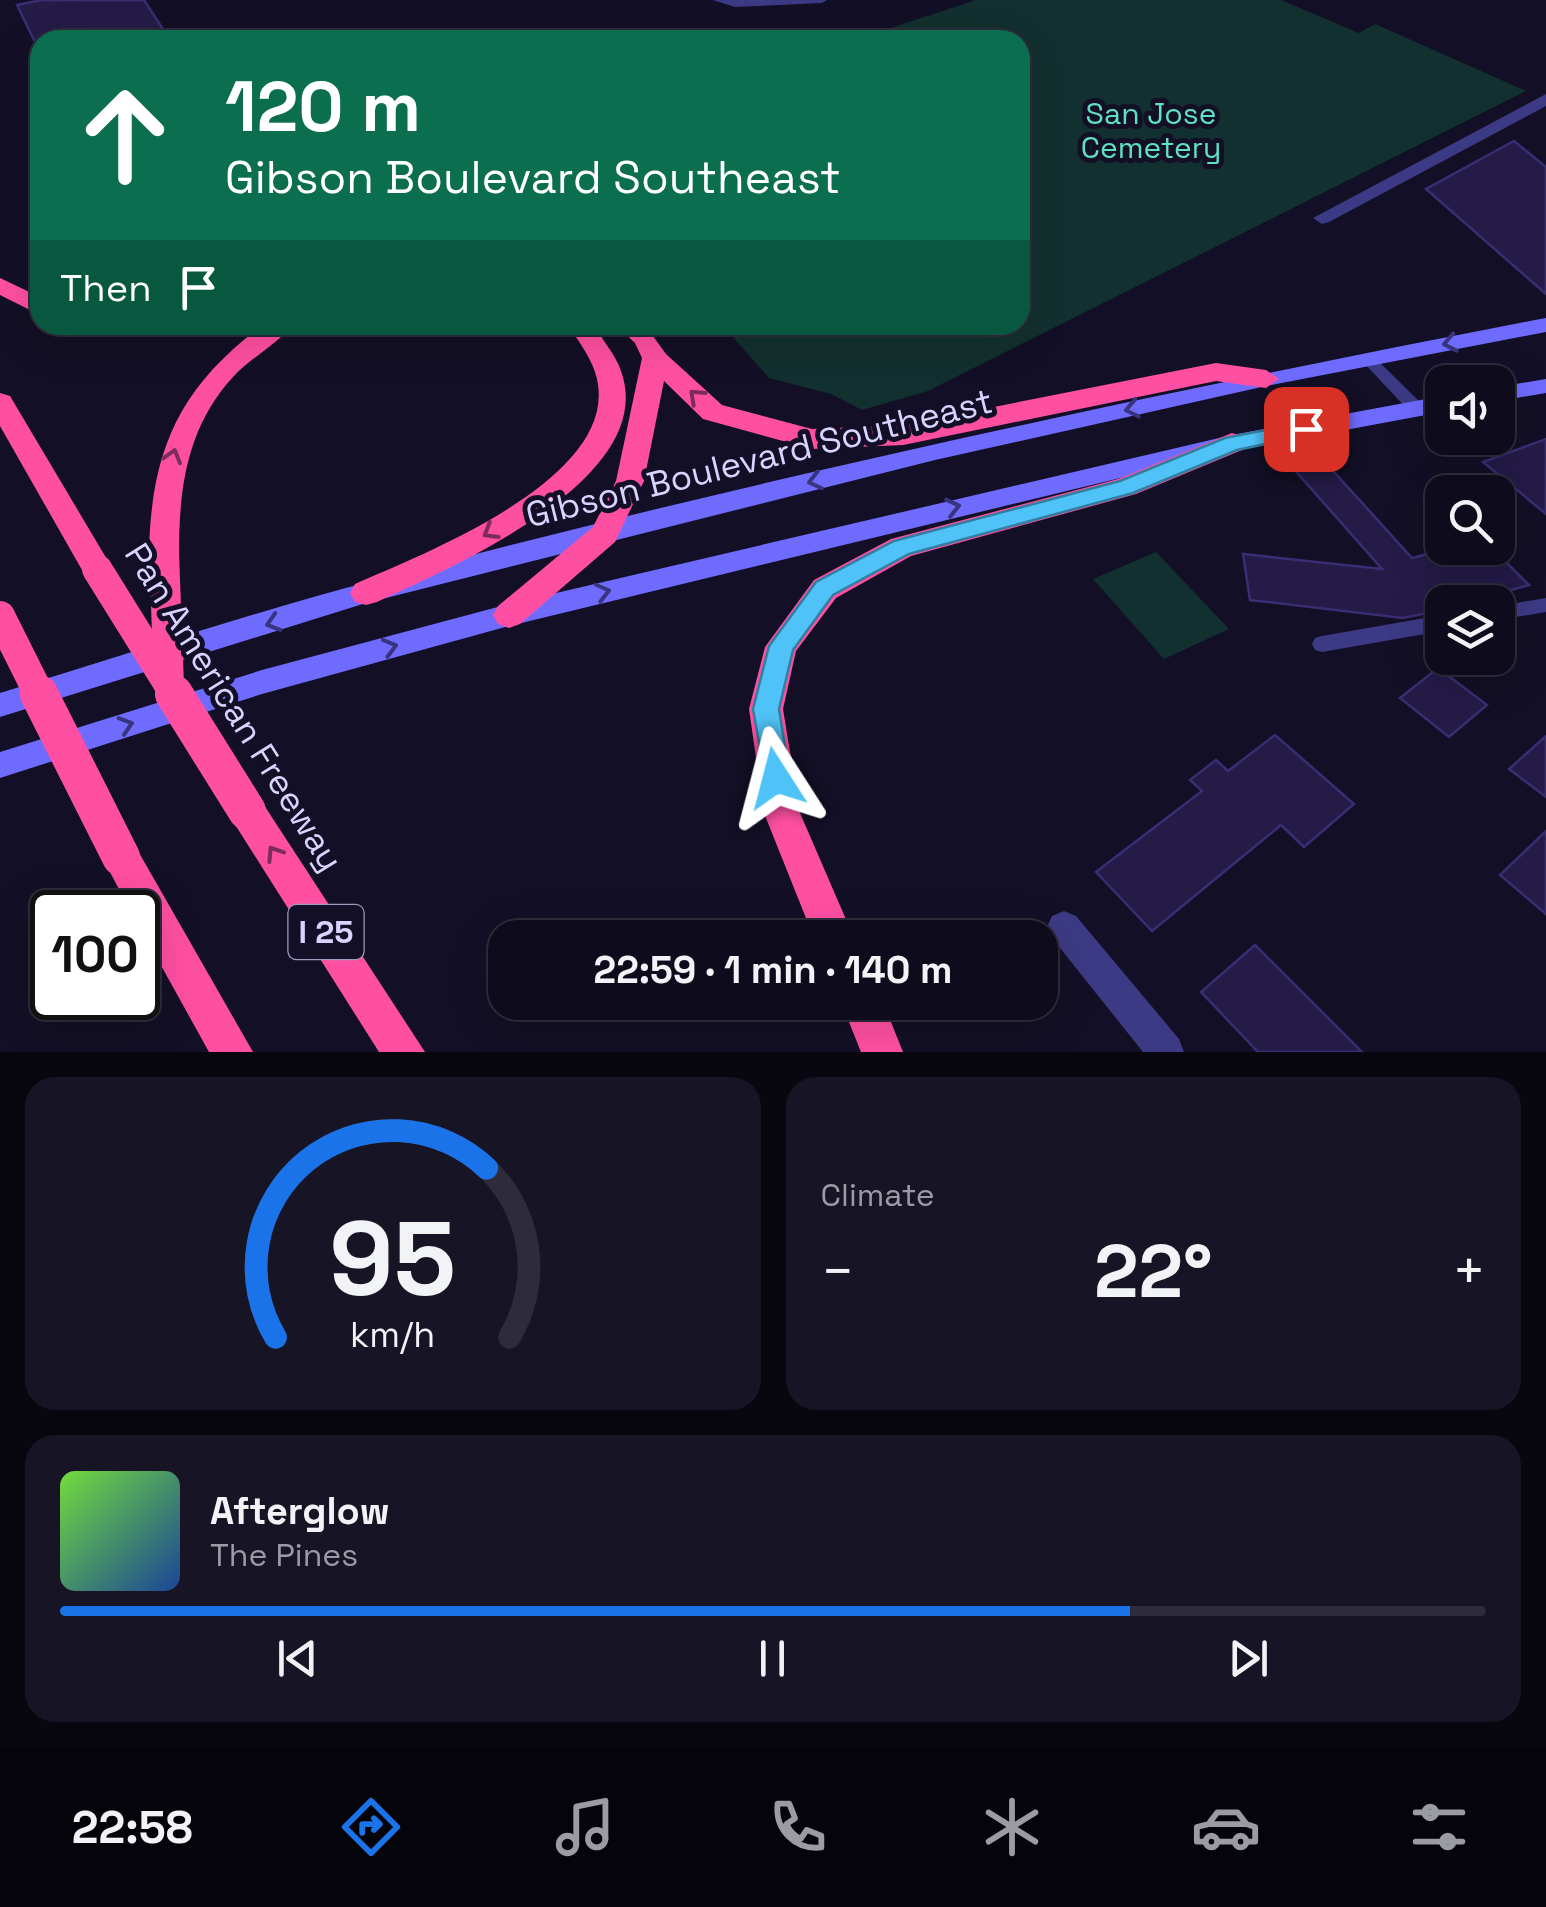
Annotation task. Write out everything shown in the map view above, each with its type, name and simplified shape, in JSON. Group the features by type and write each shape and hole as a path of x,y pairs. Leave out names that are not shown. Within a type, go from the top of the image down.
{"highway":[{"path":"0,286 30,302"},
{"path":"168,688 164,553 168,474 179,434 221,370 266,335"},
{"path":"366,593 468,545 531,508 574,476 604,437 612,406 611,374 601,348 590,335"},
{"path":"641,335 656,358 713,412 812,439 904,435 1216,372 1266,379"},
{"path":"508,616 604,534 630,481 656,358"},
{"name":"Pan American Freeway","path":"0,402 168,688 404,1052"},
{"path":"827,920 782,813 766,709 781,646 825,589 902,547 1126,487 1232,443"},
{"path":"0,616 120,857 232,1052"},
{"path":"0,671 47,716"},
{"path":"869,1020 882,1052"}],"main road":[{"name":"Gibson Boulevard Southeast","path":"0,706 366,593 935,452 1266,379 1546,325"},
{"path":"1515,391 1546,386"},
{"path":"0,765 262,682 508,616 1232,443 1425,407"}],"street":[{"path":"1322,218 1546,100"},
{"path":"1064,926 1166,1052"}],"lane":[{"path":"718,0 822,0"},
{"path":"1368,359 1416,408"},
{"path":"1515,610 1546,604"},
{"path":"1322,644 1425,626"}],"green space":[{"name":"San Jose Cemetery","path":"976,0 1281,0 1359,33 1375,24 1526,91 928,391 862,410 831,394 769,378 731,335 1030,335 1030,30 884,30"},
{"path":"1156,552 1229,629 1164,659 1093,579"}],"building":[{"path":"42,0 144,0 164,30 30,32 17,5"},
{"path":"1514,141 1546,167 1546,294 1426,189"},
{"path":"1546,439 1546,514 1515,488 1515,475 1499,475 1483,462 1515,455 1515,450"},
{"path":"1306,441 1412,558 1425,555 1425,565 1509,565 1529,585 1515,589 1515,585 1425,585 1425,613 1403,618 1250,600 1243,554 1382,569 1285,459"},
{"path":"1429,675 1447,675 1487,705 1449,737 1400,698"},
{"path":"1275,735 1354,804 1304,847 1281,825 1152,931 1096,872 1202,791 1190,780 1216,760 1228,771"},
{"path":"1546,736 1546,797 1509,769"},
{"path":"1546,831 1546,914 1500,875"},
{"path":"1255,945 1362,1052 1258,1052 1201,992"}],"route":[{"path":"776,778 766,709 781,646 825,589 902,547 1126,487 1232,443 1306,429"}]}
